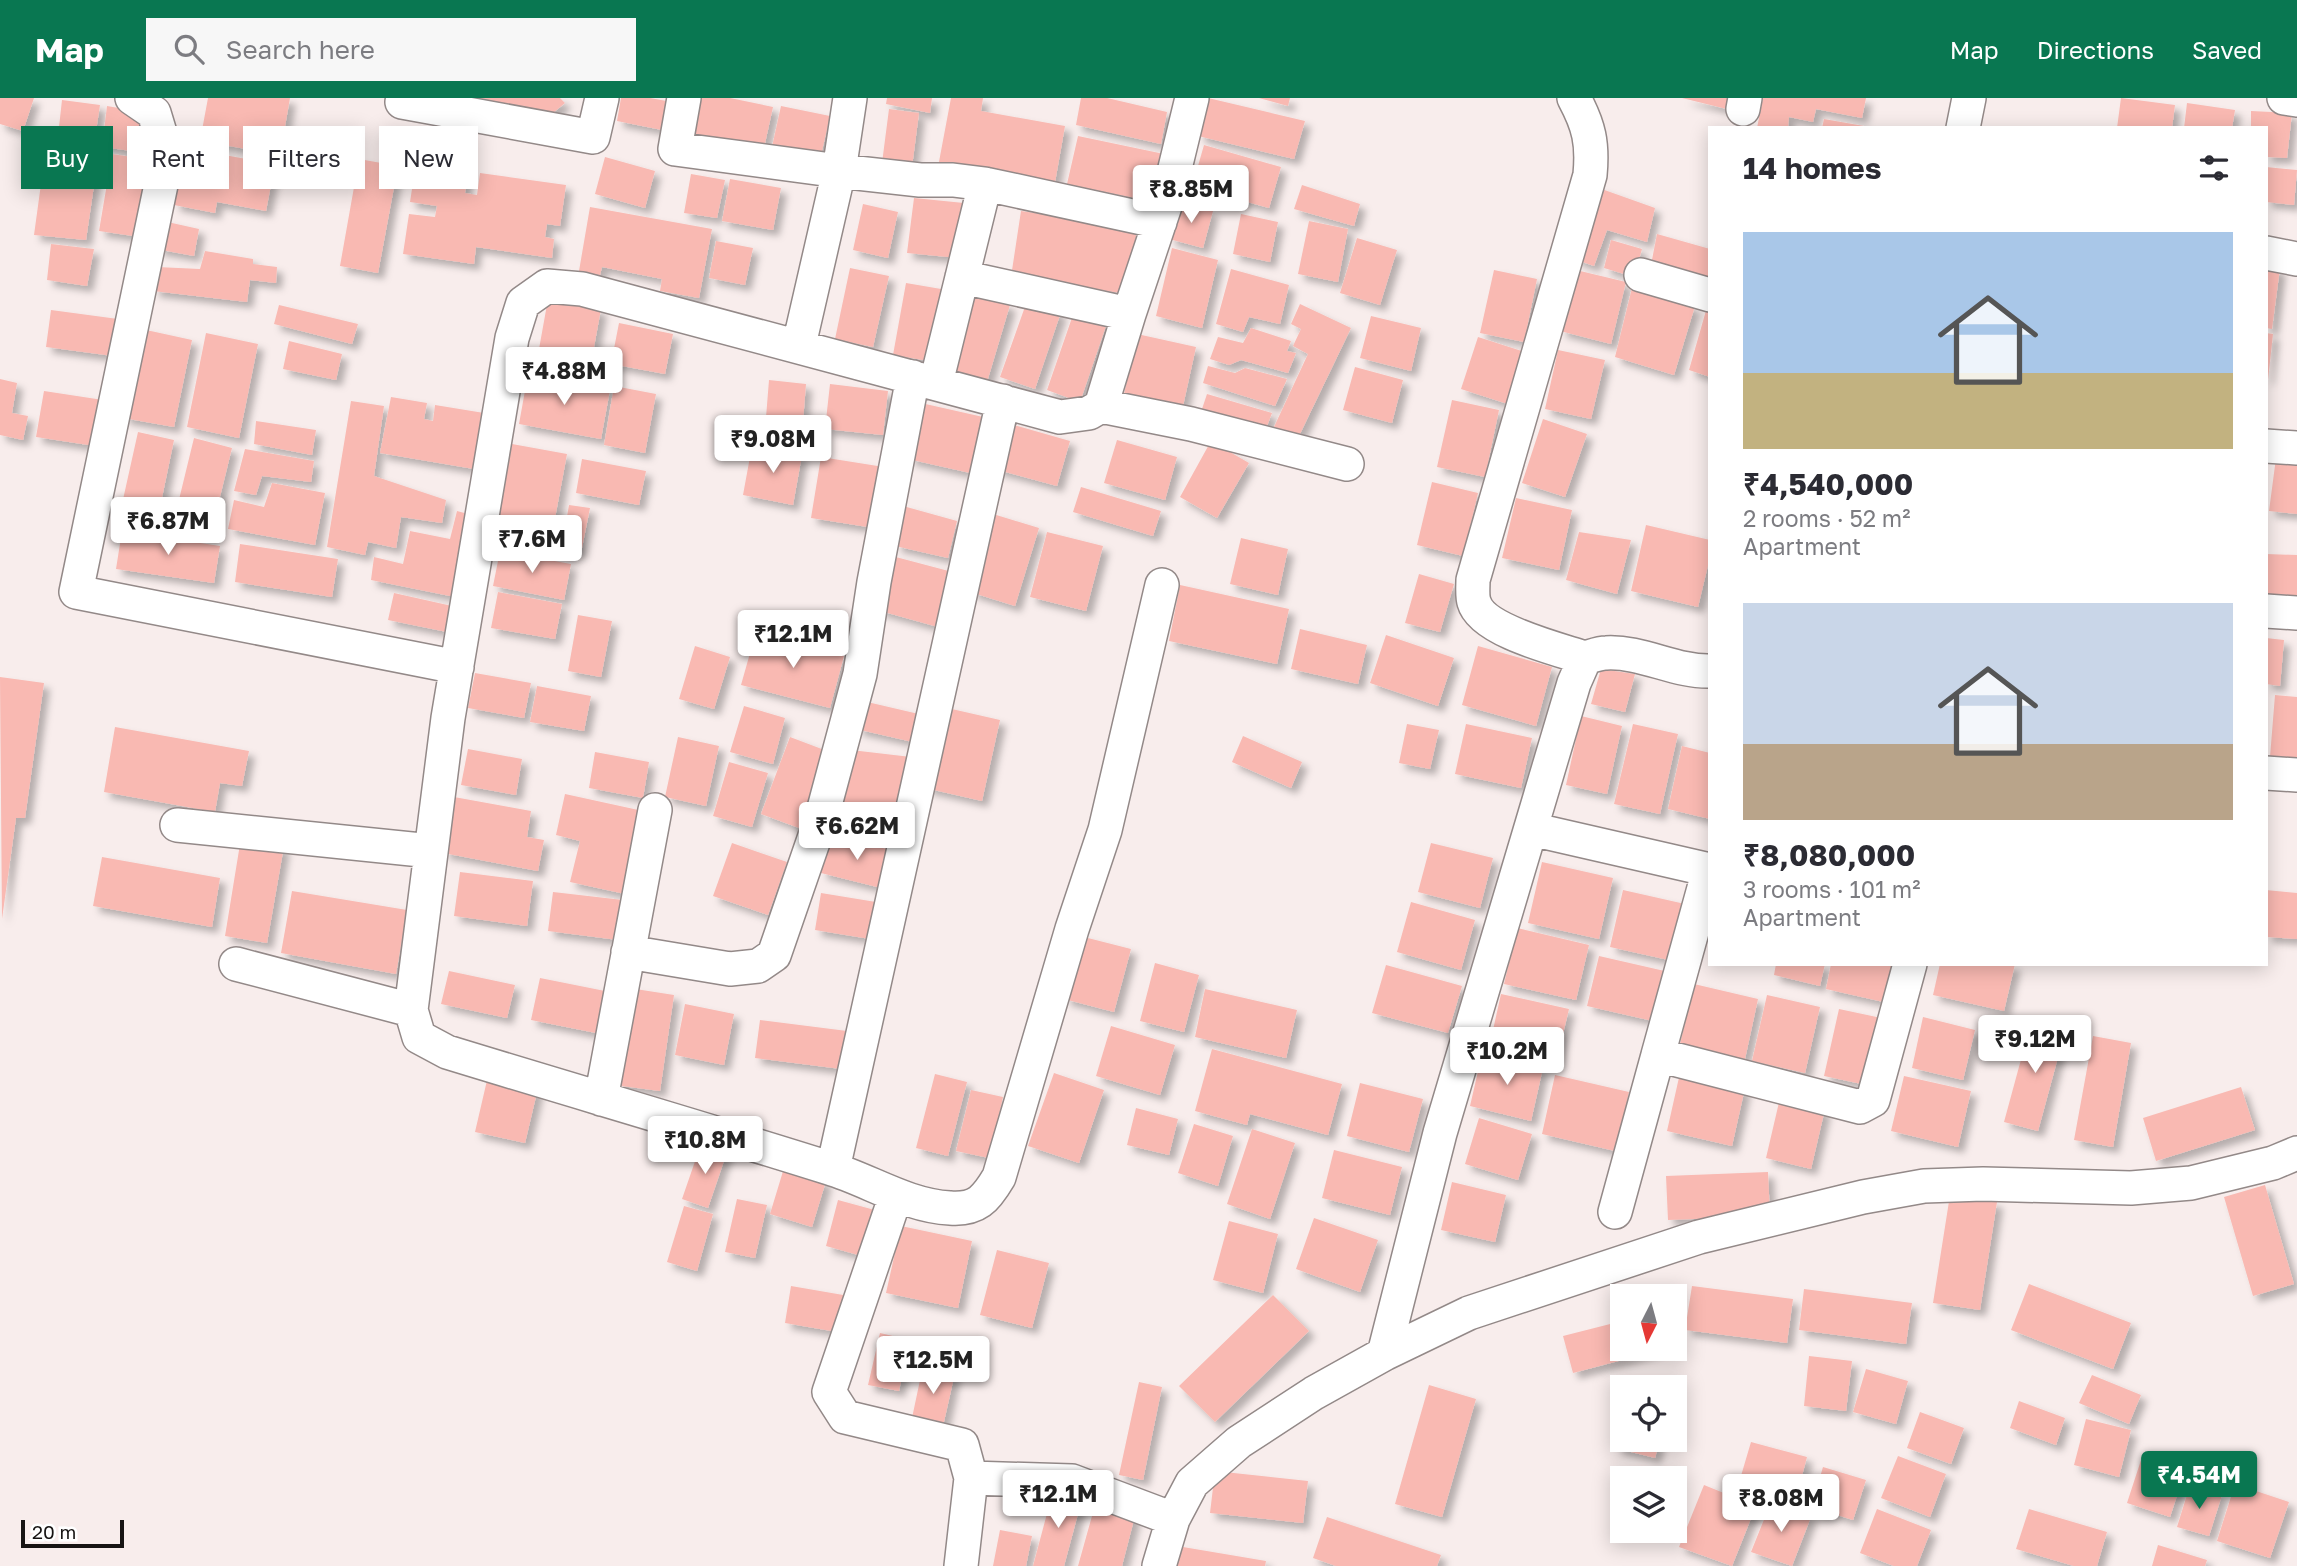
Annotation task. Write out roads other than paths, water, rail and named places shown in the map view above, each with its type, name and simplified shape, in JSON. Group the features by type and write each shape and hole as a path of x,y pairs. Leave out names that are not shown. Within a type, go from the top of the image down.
{"street":[{"path":"132,98 154,113 167,156 76,592 457,667"},
{"path":"403,98 402,102 593,137 602,98"},
{"path":"684,98 675,149 839,171 985,184 1160,222"},
{"path":"799,345 839,171 850,98"},
{"path":"1101,406 1168,197 1192,98"},
{"path":"1574,98 1588,127 1592,152 1590,175 1473,580 1474,603 1489,622 1508,632 1585,658 1605,652 1626,654 1708,671"},
{"path":"1963,126 1969,98"},
{"path":"2284,98 2297,100"},
{"path":"628,952 730,969 758,967 774,955 822,816 860,674 874,582 925,380 962,277 985,184"},
{"path":"2268,253 2297,259"},
{"path":"1641,275 1708,294"},
{"path":"962,277 1129,314"},
{"path":"1162,585 1105,830 1072,929 999,1177 986,1199 969,1207 949,1208 925,1204 833,1169 447,1052 419,1037 411,1010 431,851 457,667 512,338 523,303 547,286 582,289 1060,417 1089,413 1101,406 1191,424 1347,464"},
{"path":"833,1169 1003,401"},
{"path":"2268,446 2297,448"},
{"path":"2268,611 2297,613"},
{"path":"1384,1354 1440,1133 1574,683 1585,658"},
{"path":"2268,773 2297,775"},
{"path":"600,1098 655,810"},
{"path":"177,825 431,851"},
{"path":"1531,829 1708,870"},
{"path":"1615,1212 1708,874"},
{"path":"236,964 411,1010"},
{"path":"1658,1055 1860,1107 1867,1105 1873,1100 1909,966"},
{"path":"1159,1566 1173,1520 1192,1483 1239,1442 1314,1393 1384,1354 1469,1313 1699,1237 1924,1186 1983,1184 2131,1188 2191,1183 2273,1163 2297,1153"},
{"path":"896,1195 829,1392 845,1417 962,1445 971,1478 961,1566"},
{"path":"971,1478 1072,1481 1173,1520"}]}
